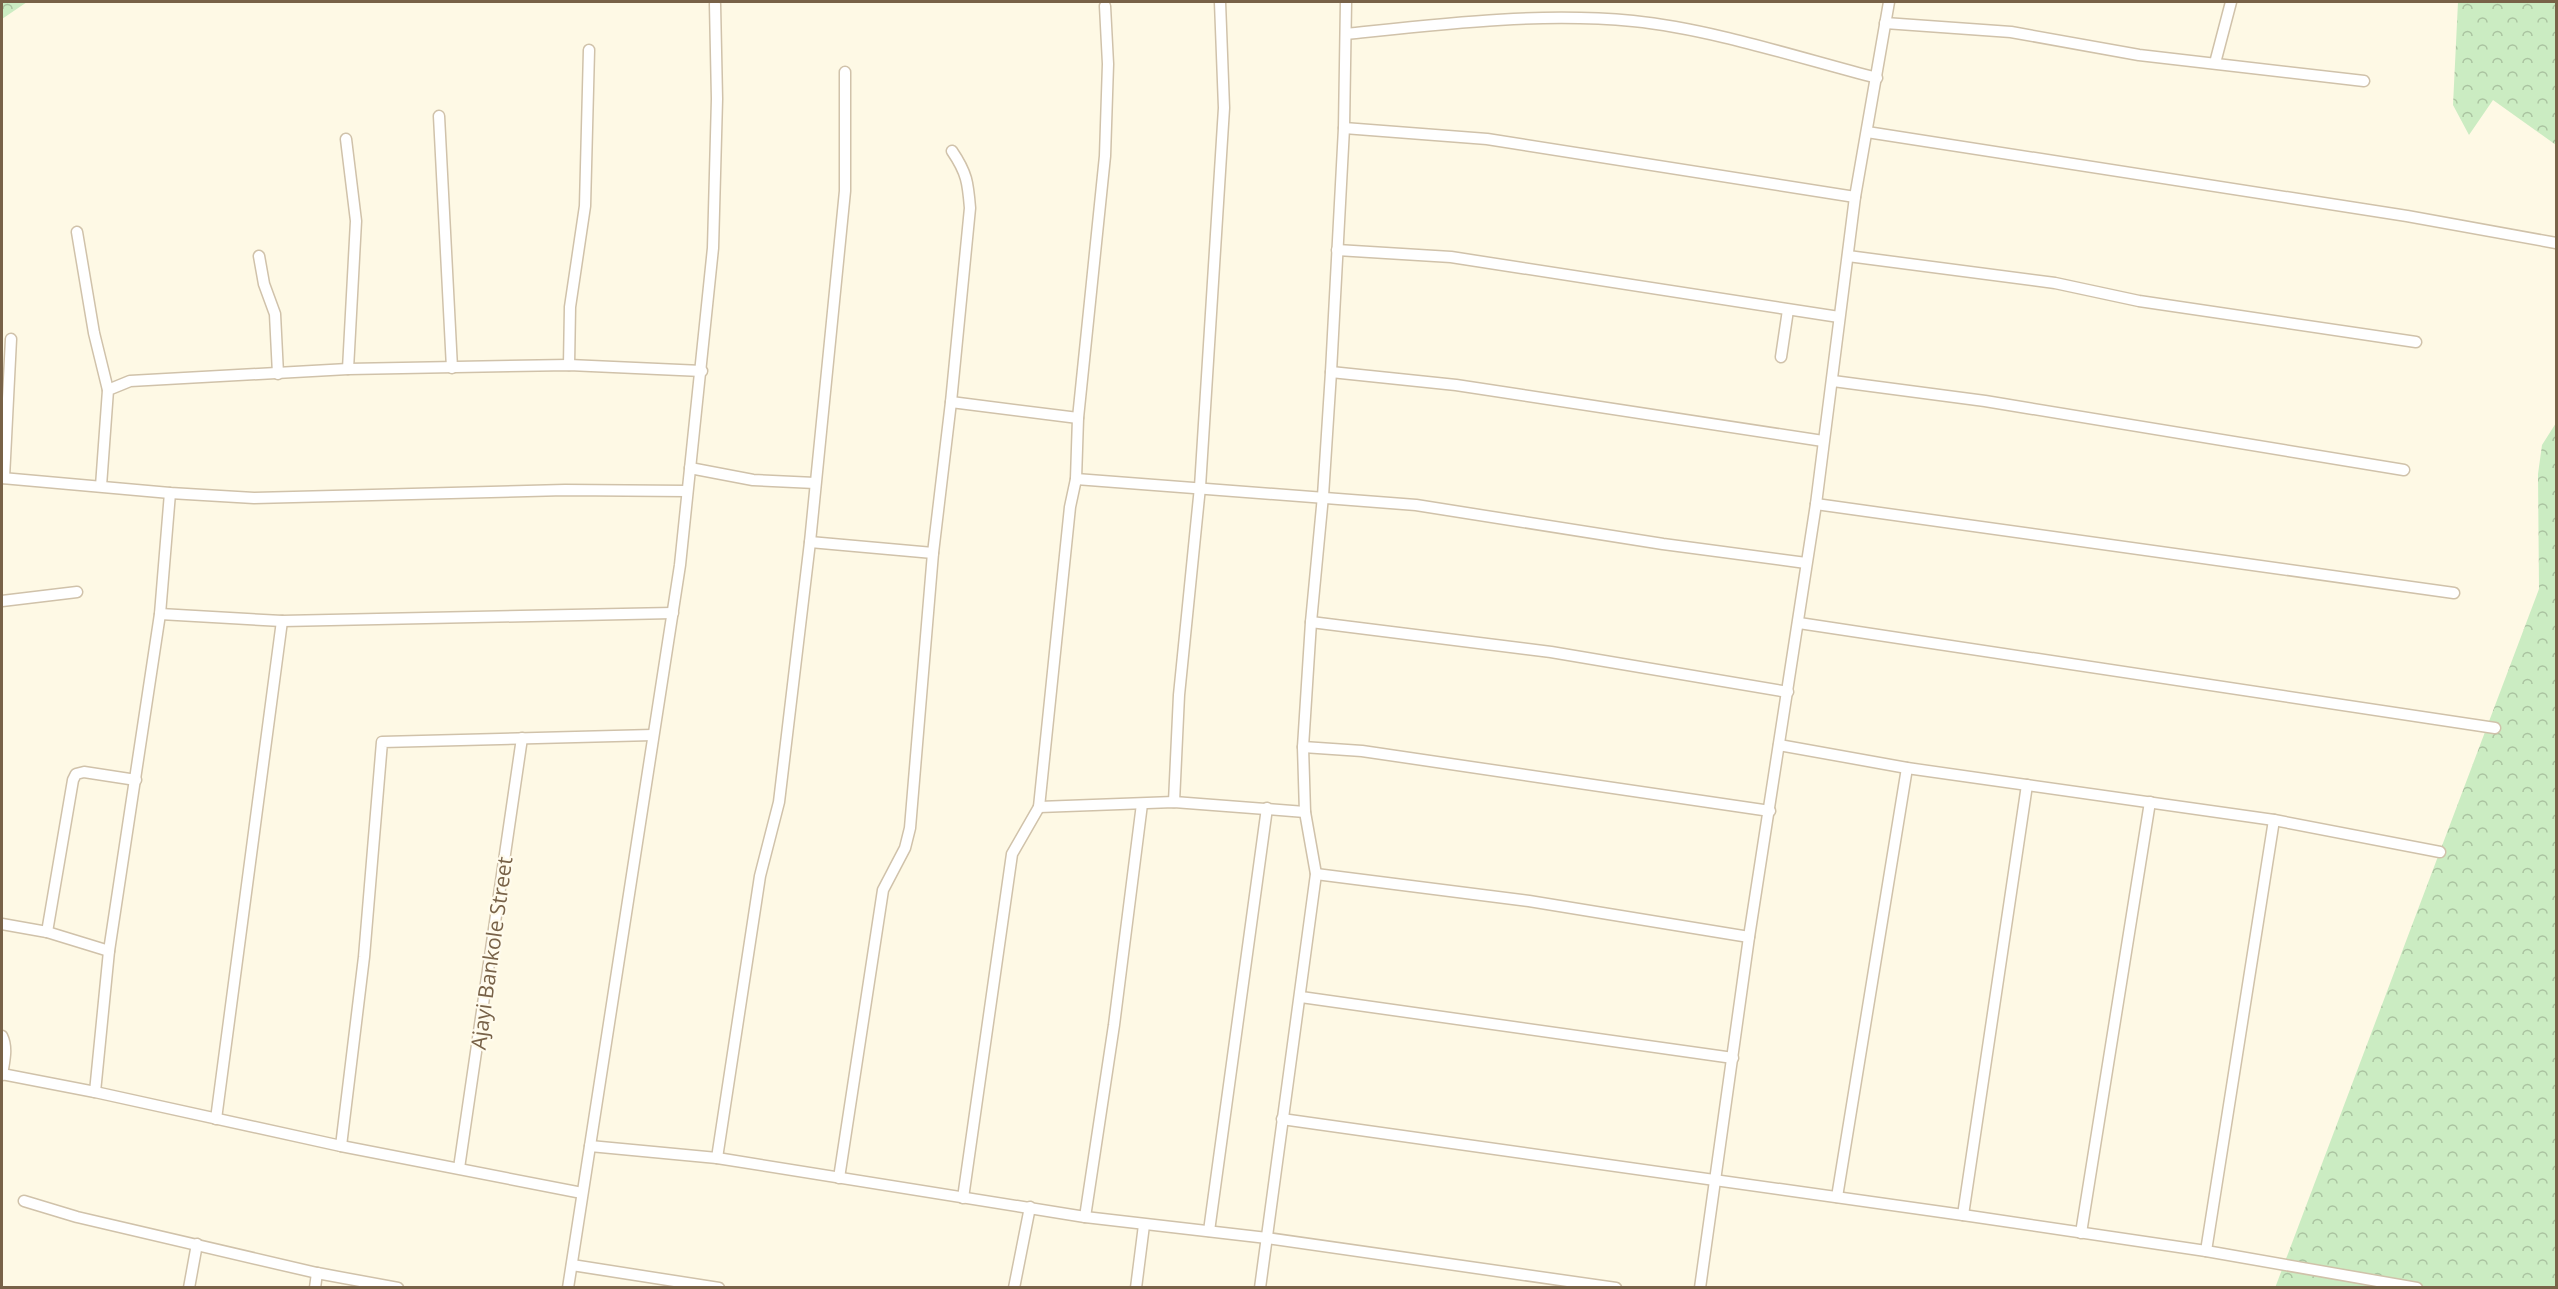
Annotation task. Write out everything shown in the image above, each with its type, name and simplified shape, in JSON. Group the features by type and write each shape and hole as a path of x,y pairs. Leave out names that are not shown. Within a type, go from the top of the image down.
{"street":[{"path":"1174,802 1179,695 1200,488 1224,108 1220,2"},
{"path":"1260,1287 1316,874 1305,812 1303,747 1331,372 1344,128 1346,2"},
{"path":"1700,1287 1749,937 1799,623 1856,197 1889,2"},
{"path":"2215,63 2231,2"},
{"path":"568,1287 673,613 702,370 713,248 717,99 715,4"},
{"path":"963,1198 1012,854 1040,807 1070,507 1076,479 1078,418 1105,156 1108,64 1106,6"},
{"path":"1346,34 1501,19 1632,21 1678,27 1877,78"},
{"path":"1885,23 2011,32 2139,55 2364,81"},
{"path":"569,364 570,307 585,206 589,50"},
{"path":"717,1158 760,876 779,802 810,542 845,191 845,72"},
{"path":"439,116 452,368"},
{"path":"1344,128 1487,139 1856,197"},
{"path":"1867,132 2407,216 2556,243"},
{"path":"346,139 356,221 348,369"},
{"path":"840,1178 883,890 905,848 910,828 933,553 970,208 969,184 964,170 952,151"},
{"path":"78,232 94,333 108,390 101,486"},
{"path":"1337,249 1451,258 1839,317"},
{"path":"259,256 264,284 275,314 278,374"},
{"path":"1848,256 2055,283 2139,301 2416,342"},
{"path":"1781,357 1788,310"},
{"path":"11,339 3,478 254,498 565,490 687,491"},
{"path":"108,390 130,381 145,379 348,369 569,364 702,370"},
{"path":"1331,372 1456,385 1823,441"},
{"path":"1833,381 1985,401 2404,470"},
{"path":"951,402 1078,418"},
{"path":"690,468 753,480 815,483"},
{"path":"1076,479 1323,496 1416,505 1663,544 1806,563"},
{"path":"95,1092 109,951 160,614 170,493"},
{"path":"1816,504 2454,593"},
{"path":"810,542 933,553"},
{"path":"2,601 77,592"},
{"path":"160,614 282,621 673,613"},
{"path":"216,1119 282,621"},
{"path":"1311,622 1551,652 1788,692"},
{"path":"1799,623 2495,728"},
{"path":"341,1146 363,957 382,742 653,735"},
{"name":"Ajayi Bankole Street","path":"459,1168 522,738"},
{"path":"1779,745 1906,768 2274,820 2440,852"},
{"path":"1303,747 1362,751 1770,811"},
{"path":"1837,1197 1906,768"},
{"path":"47,932 73,780 76,774 84,772 136,780"},
{"path":"1963,1215 2027,785"},
{"path":"1040,807 1174,802 1305,812"},
{"path":"2080,1233 2150,802"},
{"path":"1085,1217 1114,1025 1142,804"},
{"path":"1209,1231 1267,808"},
{"path":"2206,1251 2274,820"},
{"path":"1316,874 1529,901 1749,937"},
{"path":"2,924 47,932 109,951"},
{"path":"1301,997 1733,1058"},
{"path":"2,1036 5,1041 5,1055 2,1075 95,1092 341,1146 582,1192"},
{"path":"1282,1119 1963,1215 2206,1251 2418,1287"},
{"path":"590,1146 717,1158 1085,1217 1267,1238 1616,1287"},
{"path":"24,1201 77,1217 317,1273 398,1287"},
{"path":"1014,1287 1030,1207"},
{"path":"1136,1287 1144,1225"},
{"path":"189,1287 197,1244"},
{"path":"572,1265 719,1287"},
{"path":"315,1287 317,1273"}],"green space":[{"path":"2,2 27,2 2,19"},
{"path":"2458,2 2556,2 2556,145 2493,100 2469,135 2453,105"},
{"path":"2556,423 2556,1287 2275,1288 2539,589 2538,474 2542,445"}]}
